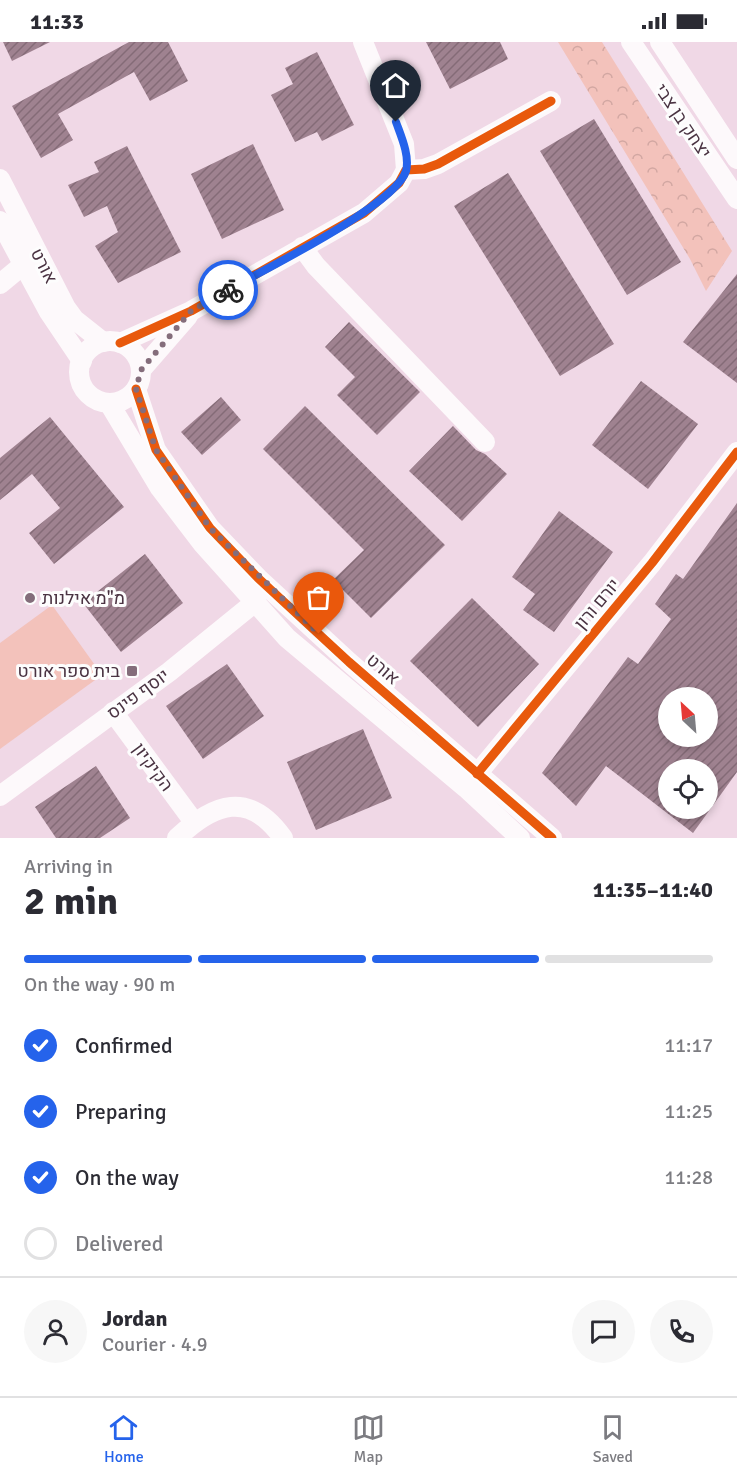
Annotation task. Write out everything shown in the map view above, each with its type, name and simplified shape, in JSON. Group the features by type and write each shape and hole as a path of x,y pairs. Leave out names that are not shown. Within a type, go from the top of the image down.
{"street":[{"path":"191,311 141,370 136,389 129,397 109,403 91,396 84,389 80,380 82,361 90,349 112,343 191,311 302,248 382,199 399,183 406,170 404,144 363,42"},
{"name":"יצחק בן צבי","path":"631,42 737,199"},
{"name":"יצחק בן צבי","path":"660,42 737,159"},
{"path":"406,170 438,165 551,101"},
{"name":"אורט","path":"0,179 66,308 74,319 112,343"},
{"name":"אורט","path":"0,221 49,312 82,361"},
{"path":"302,248 316,266 485,442"},
{"path":"0,284 23,265"},
{"path":"112,343 135,353 141,370"},
{"name":"אורט","path":"136,389 156,450 210,528 258,578 552,838"},
{"name":"אורט","path":"109,403 160,488 202,543 287,638 466,788 520,838"},
{"name":"יורם ורון","path":"477,774 652,563 737,452"},
{"path":"254,603 258,596 258,578"},
{"name":"יוסף פינס","path":"0,796 169,672 254,603"},
{"name":"הקיקיון","path":"113,712 194,822"},
{"path":"177,838 194,822 221,807 242,806 265,817 283,838"}],"green space":[{"path":"558,42 602,42 732,251 706,291 690,259"},
{"path":"52,605 102,675 0,749 0,643"}],"building":[{"path":"3,42 50,42 12,61"},
{"path":"129,42 168,42 188,81 150,101 134,72 58,114 73,140 41,158 12,106"},
{"path":"426,42 500,42 508,59 450,89"},
{"path":"317,52 354,125 322,141 317,132 295,142 271,95 293,84 285,68"},
{"path":"594,119 681,262 627,295 540,151"},
{"path":"253,144 284,210 222,239 191,174"},
{"path":"127,146 181,252 118,283 95,246 118,232 107,206 84,217 68,185 99,172 94,162"},
{"path":"508,173 614,344 560,376 454,206"},
{"path":"737,274 737,383 683,342"},
{"path":"349,322 420,392 377,435 337,395 355,377 325,347"},
{"path":"641,381 698,424 648,489 592,445"},
{"path":"221,397 241,420 202,455 181,432"},
{"path":"305,406 445,545 371,618 333,580 364,550 263,449"},
{"path":"50,417 124,507 54,564 29,533 60,508 32,474 0,500 0,458"},
{"path":"453,426 476,450 485,454 507,474 462,521 409,471"},
{"path":"737,503 737,772 718,798 718,759 658,759 658,806 606,766 576,806 542,773 628,657 638,664 671,619 655,604 676,574 683,579"},
{"path":"559,511 613,552 554,632 523,610 535,594 512,577"},
{"path":"145,554 183,603 121,652 83,603"},
{"path":"472,598 539,664 478,727 410,661"},
{"path":"227,664 264,716 203,759 166,706"},
{"path":"363,729 392,798 316,830 287,762"},
{"path":"96,766 130,818 100,838 56,838 35,807"},
{"path":"675,819 703,819 693,833"}],"cycle path":[{"path":"120,343 191,311 364,213 399,183 406,170 424,169 438,164 551,101"},
{"path":"136,389 156,450 210,528 258,578 349,662 552,838"},
{"path":"477,774 652,563 737,452"}],"way so far":[{"path":"228,290 191,311 141,370 136,389 144,420 156,450 210,528 258,578 319,634"}],"place":[{"name":"מ\"מ אילנות","path":"30,598"},
{"name":"בית ספר אורט","path":"132,671"}],"route":[{"path":"228,290 364,213 399,183 406,170 404,144 396,122"}]}
